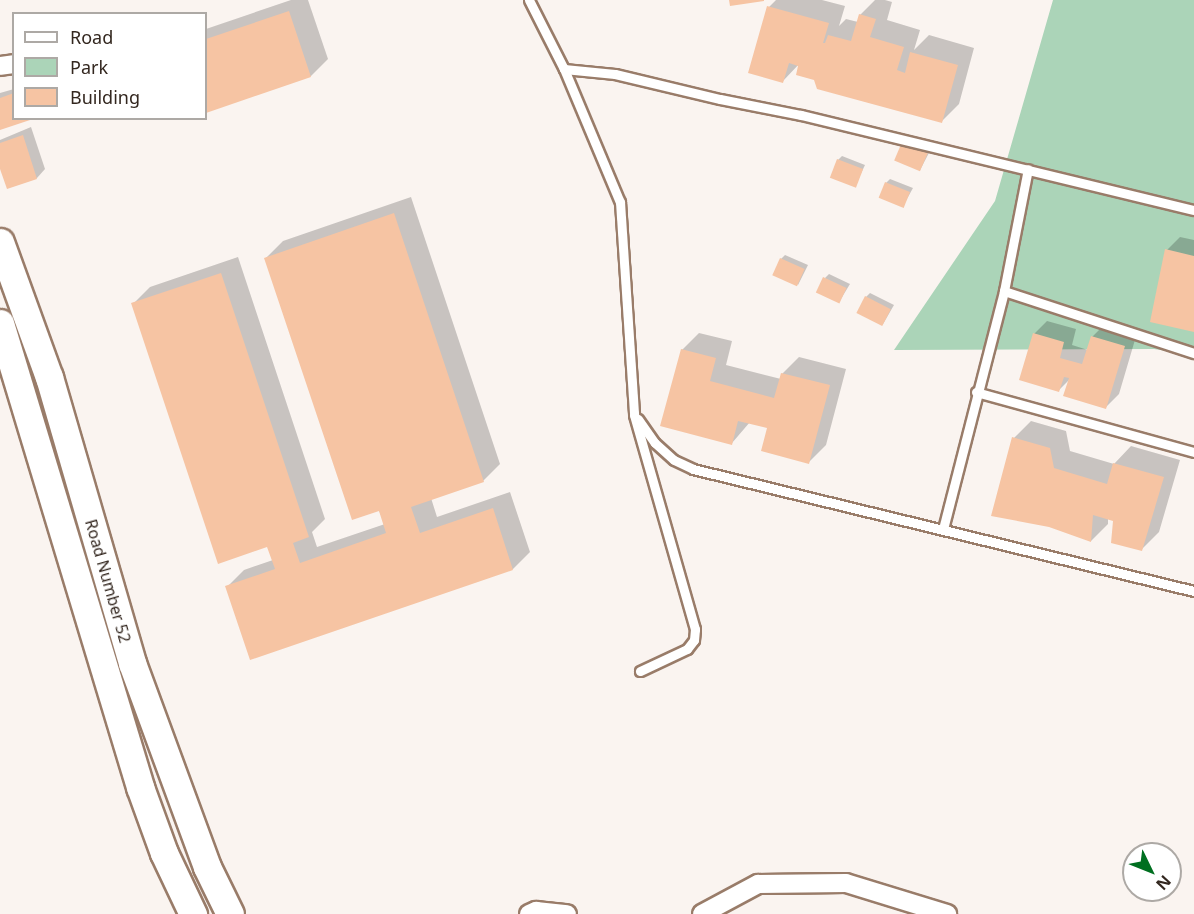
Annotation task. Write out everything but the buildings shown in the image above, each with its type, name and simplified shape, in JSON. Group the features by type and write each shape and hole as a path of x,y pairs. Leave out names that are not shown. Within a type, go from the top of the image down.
{"main road":[{"name":"Road Number 52","path":"0,242 49,377 132,663 207,867 230,914"},
{"name":"Road Number 52","path":"0,323 136,776 164,853 193,914"}],"street":[{"path":"702,914 758,884 846,883 947,914"},
{"path":"529,914 536,911 567,914"}],"lane":[{"path":"529,0 564,69 620,202 634,415 695,629 694,640 687,649 640,671"},
{"path":"564,69 615,74 720,99 801,115 1194,210"},
{"path":"943,530 976,392 1004,291 1028,169"},
{"path":"1004,291 1194,353"},
{"path":"976,392 1194,452"},
{"path":"634,415 656,443 674,460 693,469 1194,591"}],"green space":[{"path":"1053,0 1194,0 1194,355 1154,349 894,350 995,201"}]}
